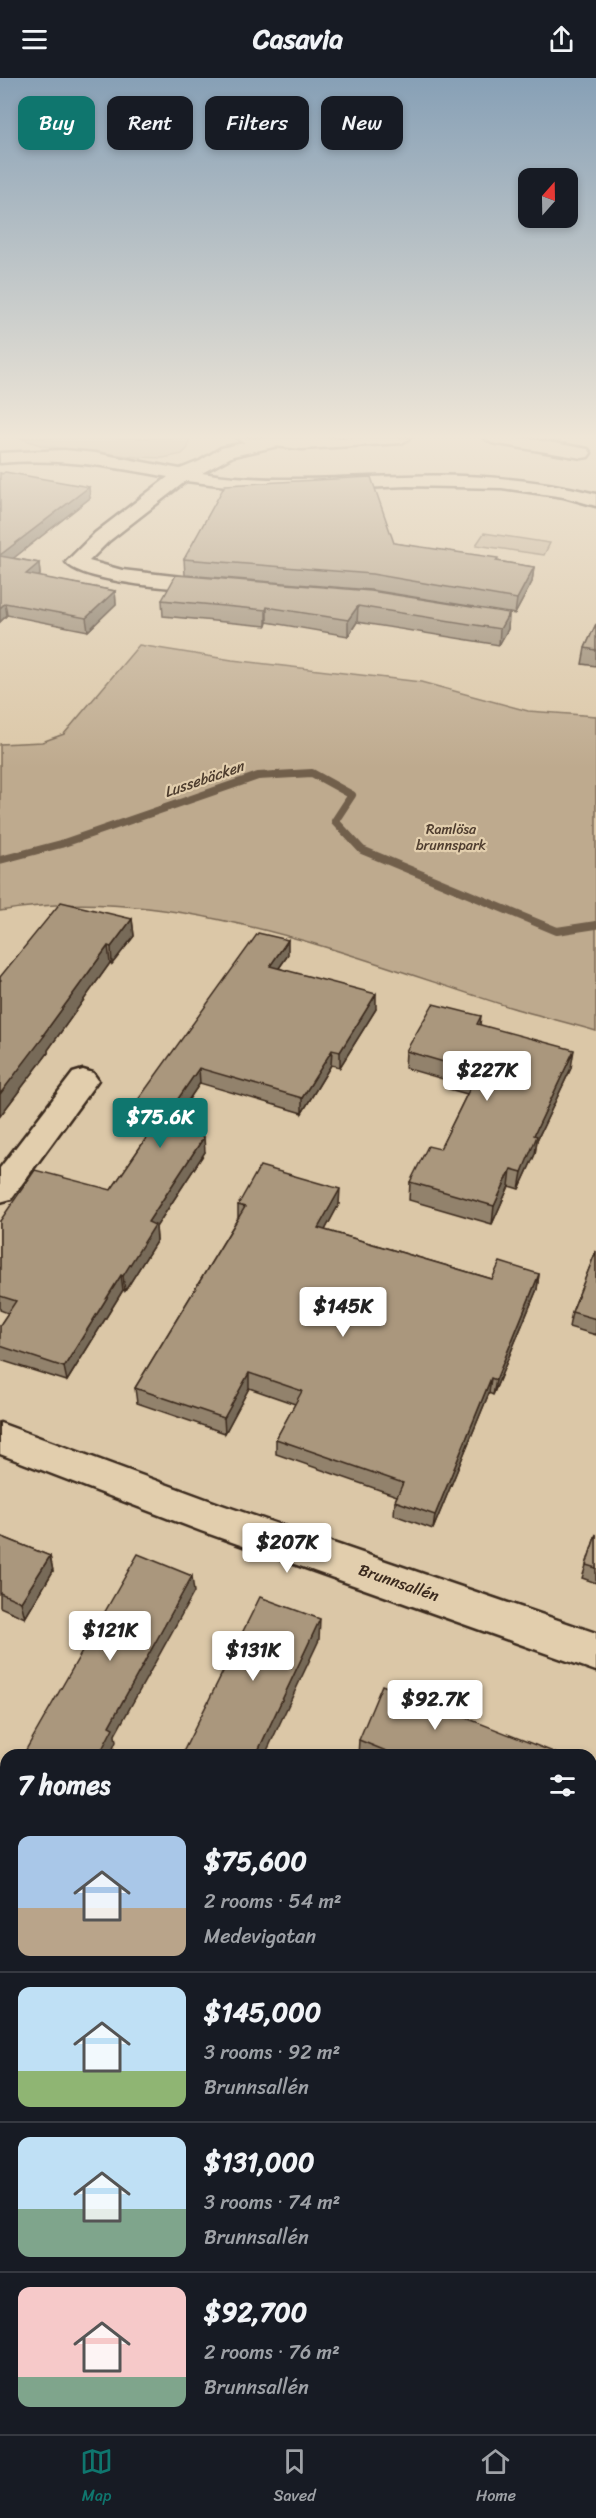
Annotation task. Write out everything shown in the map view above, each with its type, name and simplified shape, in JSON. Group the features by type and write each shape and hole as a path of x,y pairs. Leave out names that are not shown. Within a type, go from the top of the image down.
{"street":[{"path":"91,548 76,562 92,569 148,580 243,588"},
{"path":"0,1191 82,1080"},
{"name":"Brunnsallén","path":"0,1438 214,1519 596,1652"}],"green space":[{"path":"496,548 548,548 544,555"},
{"name":"Ramlösa brunnspark","path":"139,645 232,660 421,682 528,711 596,716 596,1031 513,1008 325,947 261,929 196,915 130,906 65,904 0,911 0,744 42,742 64,734"}],"building":[{"path":"0,548 9,548 0,555"},
{"path":"190,548 428,548 498,558 496,561 534,567 517,599 372,574 184,559"},
{"path":"0,556 39,563 26,574 115,591 86,618 5,603 0,608"},
{"path":"176,575 371,591 509,613 500,629 358,606 348,620 267,607 266,610 162,600"},
{"path":"596,624 596,650 585,648"},
{"path":"61,902 132,919 111,947 108,946 0,1094 0,977"},
{"path":"258,933 288,940 270,966 376,994 340,1052 332,1050 302,1098 199,1068 160,1125 204,1137 148,1222 155,1225 64,1367 0,1346 0,1325 16,1301 0,1296 0,1221 35,1170 111,1190 156,1124 125,1118"},
{"path":"433,1004 481,1016 477,1024 574,1050 534,1135 537,1136 522,1172 511,1169 494,1206 410,1182 428,1146 440,1149 475,1078 451,1072 454,1065 406,1051"},
{"path":"260,1166 340,1189 318,1228 492,1279 500,1262 539,1274 496,1380 491,1378 435,1515 395,1501 403,1483 276,1439 302,1391 249,1373 224,1418 135,1388 245,1207 238,1205"},
{"path":"596,1251 596,1319 572,1312"},
{"path":"596,1534 596,1568 586,1565"},
{"path":"0,1536 50,1556 21,1602 0,1593"},
{"path":"138,1554 192,1576 109,1726 113,1728 102,1749 26,1749"},
{"path":"260,1597 320,1619 259,1749 184,1749"},
{"path":"382,1685 546,1749 381,1749 359,1740"}],"waterway":[{"name":"Lussebäcken","path":"0,860 61,844 258,776 312,773 352,795 335,821 362,850 557,931 596,925"}]}
